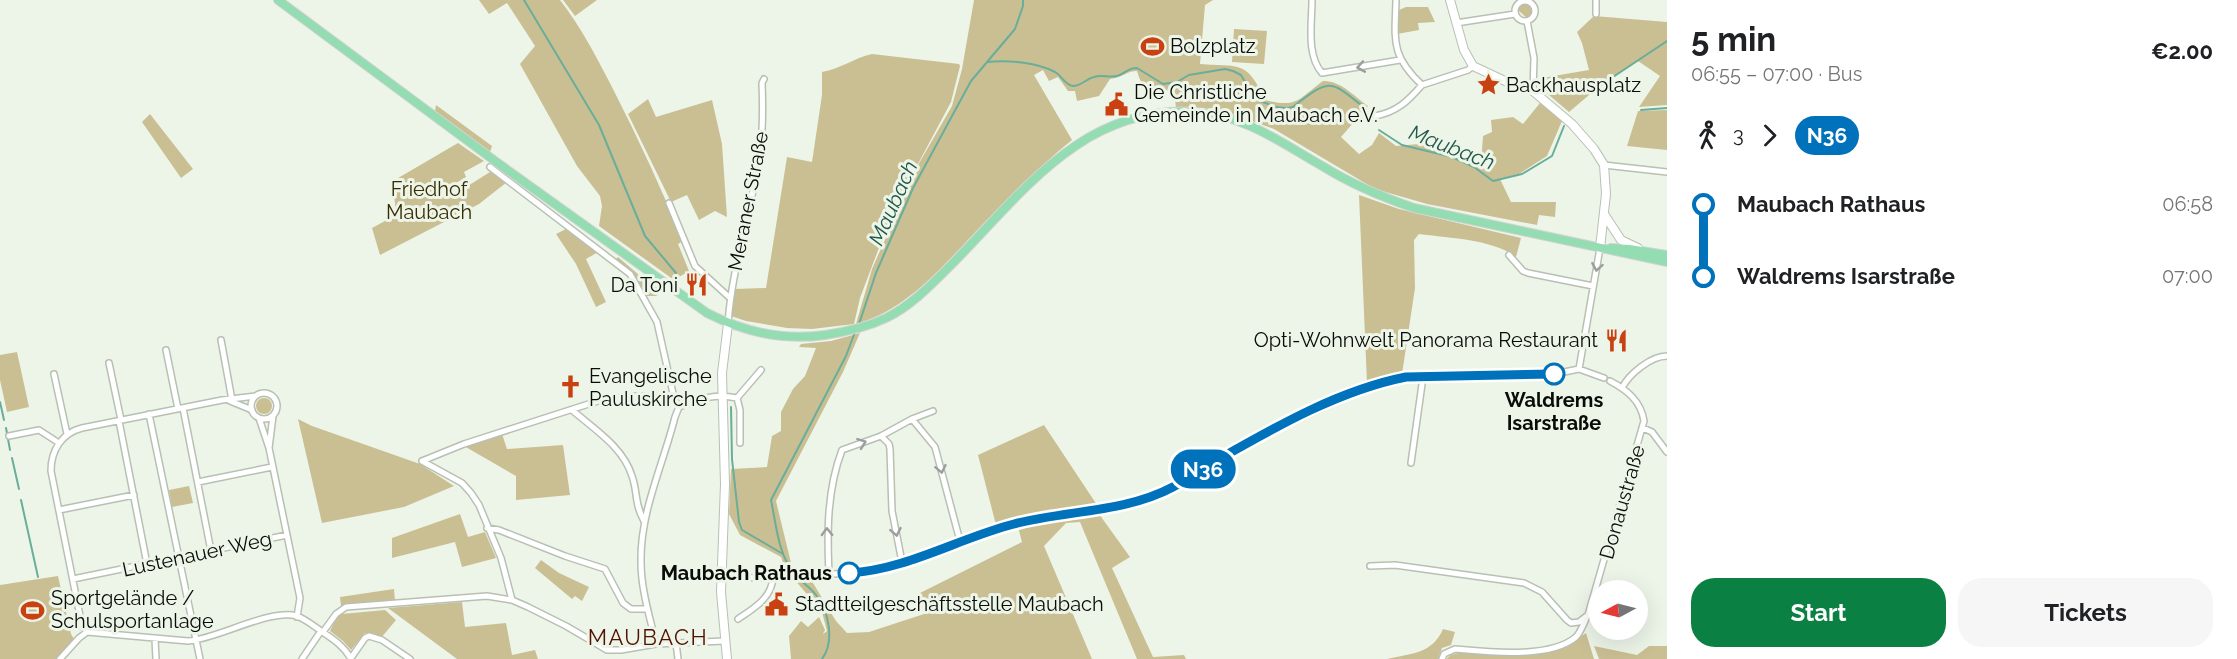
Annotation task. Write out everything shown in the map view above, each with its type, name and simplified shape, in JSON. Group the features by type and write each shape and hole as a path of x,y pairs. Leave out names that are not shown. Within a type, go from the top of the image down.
{"main road":[{"path":"278,0 622,254 706,313 728,324 772,335 795,338 850,330 893,314 918,296 1030,183 1068,149 1120,123 1166,114 1195,112 1246,124 1266,132 1323,167 1374,194 1414,208 1600,248 1623,248 1667,258"}],"street":[{"path":"1312,0 1312,57 1322,73 1400,60"},
{"path":"1396,0 1395,32 1400,60 1422,85"},
{"path":"722,577 867,572 1015,523 1099,510 1132,502 1171,488 1306,413 1360,390 1406,377 1554,374 1579,369 1600,248 1604,214 1604,165 1594,149 1572,124 1533,91 1473,66 1464,50 1450,0"},
{"path":"1525,0 1531,2 1535,8 1535,14 1527,21 1520,20 1515,14 1515,8 1525,0"},
{"path":"1596,0 1596,14"},
{"path":"1456,23 1515,14"},
{"path":"1527,21 1534,58 1533,91"},
{"path":"1375,116 1398,108 1422,85 1468,70 1473,66"},
{"name":"Meraner Straße","path":"728,324 730,298 760,154 764,79"},
{"path":"1604,165 1667,172"},
{"path":"490,167 630,274 657,322 674,398 679,407 644,521 640,564 647,609 656,644"},
{"path":"669,203 695,266 730,298"},
{"path":"1604,214 1621,240 1635,247 1653,250 1667,258"},
{"path":"1509,255 1523,271 1528,273 1593,286"},
{"path":"727,659 724,641 722,577 725,484 722,395 728,324"},
{"path":"221,340 232,401"},
{"path":"166,350 198,482 211,551"},
{"path":"1622,388 1626,380 1648,364 1659,357 1667,356"},
{"path":"109,363 147,564"},
{"name":"Donaustraße","path":"1579,369 1607,379 1622,388 1640,407 1644,421 1598,580"},
{"path":"737,398 761,370"},
{"path":"54,374 67,434"},
{"path":"1411,463 1423,377"},
{"path":"87,632 82,626 51,463 59,443 67,434 80,428 222,400 232,401 263,393 273,396 278,406 273,416 269,448"},
{"path":"679,407 722,395 737,398"},
{"path":"252,410 252,402 256,396"},
{"path":"512,600 501,558 479,505 462,483 422,461 464,444 615,398 674,398"},
{"path":"737,398 740,410 740,443"},
{"path":"232,401 252,410 259,418 269,448 300,598 297,616"},
{"path":"572,410 622,455 633,476 637,509 644,521"},
{"path":"829,574 827,524 836,467 842,450 881,436 912,419 933,411"},
{"path":"149,414 200,659"},
{"path":"259,418 266,419 273,416"},
{"path":"912,419 934,447 960,541"},
{"path":"1643,428 1652,432 1667,452"},
{"path":"9,436 39,430 59,443"},
{"path":"881,436 889,444 890,449 892,511 902,562"},
{"path":"198,482 272,467"},
{"path":"59,510 134,495"},
{"path":"487,528 499,530 605,569 623,603 631,609 647,609"},
{"name":"Lustenauer Weg","path":"73,579 286,535"},
{"path":"1370,566 1395,565 1524,583 1542,592 1571,623 1579,622 1588,615"},
{"path":"738,619 760,603 773,587 773,577"},
{"path":"302,659 336,614 346,607 487,596 512,600 566,626 607,650 656,644 724,641"},
{"path":"60,659 87,632 155,639 196,640 264,619 288,615 297,616 322,631 343,647 351,658 365,638 369,636 382,640 410,659"},
{"name":"Donaustraße","path":"1442,659 1444,654 1455,649 1535,654 1560,647 1578,635 1588,615"},
{"path":"155,639 156,659"},
{"path":"676,644 678,659"}],"green space":[{"path":"479,0 560,0 596,56 659,184 683,241 678,244 689,271 674,280 599,226 602,206 600,196 577,166 520,64 535,46 507,3 489,14"},
{"path":"563,0 597,0 575,16"},
{"path":"974,0 1213,0 1205,5 1200,64 1241,68 1253,78 1265,100 1276,102 1297,101 1323,81 1341,86 1368,106 1341,137 1359,154 1372,145 1379,133 1396,146 1430,143 1481,164 1483,136 1492,132 1491,120 1513,117 1523,124 1540,103 1562,121 1547,156 1519,174 1500,179 1511,202 1556,202 1555,217 1539,215 1537,225 1427,204 1375,189 1274,129 1226,112 1176,108 1174,91 1146,88 1137,71 1110,79 1099,96 1077,101 1075,91 1068,91 1058,77 1049,81 1043,70 1034,75 1072,140 1016,190 942,267 911,295 894,307 856,324 872,269 890,228 892,210 952,106 962,69"},
{"path":"1521,2 1531,6 1534,14 1532,18 1527,18 1519,11"},
{"path":"1406,7 1428,7 1435,22 1418,23 1419,30 1397,34 1399,10"},
{"path":"1594,16 1667,22 1667,105 1639,107 1660,76 1638,61 1595,90 1569,112 1542,89 1539,84 1542,78 1589,70 1577,32"},
{"path":"1234,29 1267,31 1264,64 1232,62"},
{"path":"872,54 959,64 960,66 951,102 911,177 890,209 888,224 860,298 854,324 812,329 787,328 731,316 734,289 766,288 787,157 812,162 822,95 822,72"},
{"path":"648,99 656,117 712,100 722,144 727,217 715,211 699,220 687,195 671,202 628,114"},
{"path":"436,105 492,146 490,152 435,111"},
{"path":"1667,110 1667,150 1627,146 1638,111"},
{"path":"150,114 193,169 181,178 142,122"},
{"name":"Friedhof Maubach","path":"458,143 484,161 464,172 466,177 451,186 455,194 490,172 507,182 479,204 380,255 372,228 396,215 393,181"},
{"path":"1359,195 1399,209 1521,238 1516,257 1495,246 1483,243 1419,234 1414,240 1415,288 1402,374 1367,383"},
{"path":"568,228 600,251 586,259 606,302 596,307 576,264 556,234"},
{"path":"618,257 653,287 658,287 663,291 656,296 646,296 630,272 616,259"},
{"path":"860,333 843,372 776,501 792,567 785,568 781,557 740,535 729,514 731,469 767,467 772,436 781,431 781,412 793,389 805,376 816,348 799,347 801,344 831,341"},
{"path":"17,352 29,407 7,412 0,380 0,355"},
{"path":"1349,397 1350,399 1278,433 1160,496 1277,431"},
{"path":"264,398 272,406 264,414 256,406"},
{"path":"298,419 420,464 454,486 404,507 322,523"},
{"path":"1044,425 1099,508 996,525 978,455"},
{"path":"502,434 507,449 563,445 570,495 516,500 516,476 464,446"},
{"path":"189,486 193,503 172,507 169,490"},
{"path":"460,514 468,537 485,532 496,558 462,567 455,542 392,558 392,538"},
{"path":"1099,514 1130,557 1112,568 1153,657 1184,655 1186,659 1137,659 1080,522 1066,523 1044,546 1092,659 791,659 789,636 801,621 808,627 819,617 825,630 823,634 827,631 822,612 794,579 810,578 836,621 847,633 869,632 924,614 920,593 1022,542 1018,527"},
{"path":"541,560 559,573 589,587 582,601 575,596 572,599 535,568"},
{"name":"Sportgelände / Schulsportanlage","path":"58,576 74,639 57,659 0,659 0,585"},
{"path":"394,589 395,601 341,606 340,597"},
{"path":"462,602 465,627 506,623 512,655 535,650 538,659 457,659 388,608"},
{"path":"385,610 396,620 381,638 373,633 365,633 351,650 330,631 336,618 342,614"},
{"path":"1443,629 1455,632 1451,645 1442,648 1438,659 1387,659 1427,648"},
{"path":"1586,633 1594,659 1446,659 1461,652 1526,654 1557,648"},
{"path":"1594,646 1637,655 1649,646 1667,646 1667,659 1599,659"}],"waterway":[{"path":"524,0 599,125 645,236 676,273"},
{"name":"Maubach","path":"859,324 876,273 913,188 971,81 1015,29 1023,0"},
{"path":"1601,85 1667,41"},
{"name":"Maubach","path":"987,62 1004,61 1039,66 1055,72 1073,86 1097,76 1117,76 1134,68 1163,84 1177,82 1189,75 1225,69 1241,75 1255,99 1285,108"},
{"name":"Maubach","path":"1288,108 1293,107 1315,91 1330,86 1345,92 1366,109"},
{"path":"1641,110 1667,108"},
{"name":"Maubach","path":"1379,130 1402,145 1452,157 1474,167 1493,181 1522,174 1552,156 1564,126"},
{"name":"Maubach","path":"795,574 789,567 781,549 771,500 846,356 855,332"},
{"path":"0,402 4,420"},
{"path":"731,407 732,459 739,522 742,530 783,554"},
{"path":"6,428 10,450"},
{"path":"12,458 19,489"},
{"path":"21,500 38,577"},
{"name":"Maubach","path":"798,578 816,595 827,618 828,644 822,659"}],"bus line":[{"name":"N36","path":"849,573 867,572 902,562 1015,523 1099,510 1144,498 1171,488 1247,443 1306,413 1390,380 1406,377 1554,374"}],"place":[{"name":"Bolzplatz","path":"1152,46"},
{"name":"Backhausplatz","path":"1488,85"},
{"name":"Die Christliche Gemeinde in Maubach e.V.","path":"1116,104"},
{"name":"Da Toni","path":"696,285"},
{"name":"Opti-Wohnwelt Panorama Restaurant","path":"1616,340"},
{"name":"Waldrems Isarstraße","path":"1554,374"},
{"name":"Evangelische Pauluskirche","path":"571,387"},
{"name":"Maubach Rathaus","path":"849,573"},
{"name":"Stadtteilgeschäftsstelle Maubach","path":"777,604"},
{"name":"Sportgelände / Schulsportanlage","path":"33,610"}],"district":[{"name":"MAUBACH","path":"648,637"}]}
